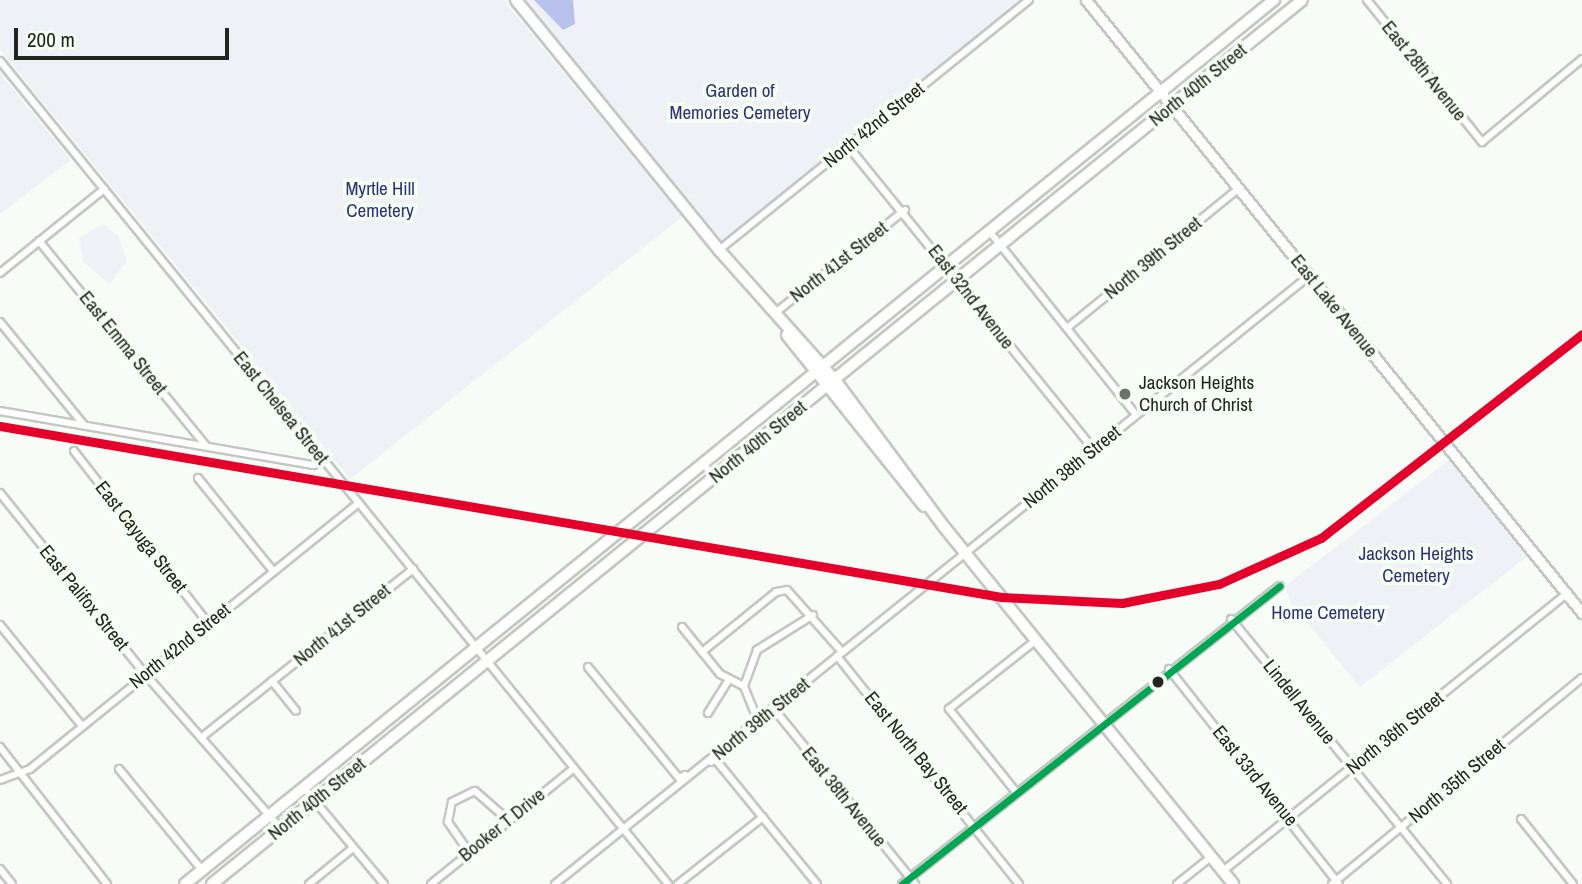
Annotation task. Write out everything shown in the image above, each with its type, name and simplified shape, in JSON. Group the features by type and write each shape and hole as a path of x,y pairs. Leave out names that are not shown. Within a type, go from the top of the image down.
{"main road":[{"path":"516,0 719,250 835,380 945,528"},
{"name":"North 40th Street","path":"212,884 1302,0"},
{"name":"North 40th Street","path":"185,884 1271,2"},
{"path":"774,314 824,389 967,554 1233,884"}],"street":[{"name":"North 42nd Street","path":"719,250 1029,0"},
{"name":"East Lake Avenue","path":"1086,0 1582,614"},
{"name":"East 28th Avenue","path":"1367,0 1482,142 1582,59"},
{"path":"1271,2 1280,18"},
{"name":"East Chelsea Street","path":"0,61 668,884"},
{"name":"East 32nd Avenue","path":"848,146 905,211 956,282 1093,449"},
{"path":"1074,163 1085,176"},
{"name":"North 39th Street","path":"1067,328 1239,188"},
{"path":"0,273 104,189"},
{"name":"North 41st Street","path":"774,314 905,211"},
{"path":"990,232 1136,415"},
{"name":"East Emma Street","path":"39,241 206,446"},
{"name":"North 38th Street","path":"967,554 1309,276"},
{"path":"0,322 84,425"},
{"path":"0,411 313,465 324,461"},
{"name":"East Cayuga Street","path":"74,451 208,623"},
{"path":"704,464 715,477"},
{"path":"198,478 273,571"},
{"name":"East Palifox Street","path":"0,493 145,674 281,829"},
{"name":"North 42nd Street","path":"0,780 20,772 82,726 359,503"},
{"name":"North 39th Street","path":"555,884 967,554"},
{"path":"584,561 595,575"},
{"name":"North 41st Street","path":"202,737 412,569"},
{"path":"902,884 912,881 974,825 1231,619 1280,586"},
{"name":"East North Bay Street","path":"702,652 776,592 792,592 813,615 840,654 1019,884"},
{"name":"North 36th Street","path":"1223,871 1566,594"},
{"path":"758,721 744,686 757,650 813,615"},
{"name":"Lindell Avenue","path":"1231,619 1447,884"},
{"path":"0,625 82,726"},
{"path":"682,627 728,681 744,686"},
{"path":"1016,792 949,709 1036,640"},
{"path":"588,667 679,778 715,759 817,884"},
{"name":"East 33rd Avenue","path":"1169,669 1289,818 1336,883"},
{"name":"North 35th Street","path":"1336,883 1582,678"},
{"path":"272,681 296,711"},
{"path":"708,713 728,681"},
{"name":"East 38th Avenue","path":"774,709 912,881"},
{"path":"387,720 398,733"},
{"path":"0,747 107,884"},
{"path":"337,761 348,775"},
{"name":"Booker T Drive","path":"431,884 574,768"},
{"path":"118,769 202,870"},
{"path":"304,788 384,884"},
{"path":"469,852 448,822 452,802 475,791 508,820"},
{"path":"678,884 763,817"},
{"path":"1521,819 1573,884"},
{"path":"309,884 353,848"},
{"path":"1177,884 1211,857"},
{"path":"0,869 12,884"}],"green space":[{"name":"Myrtle Hill Cemetery","path":"0,0 504,0 682,217 350,479 0,50"},
{"name":"Garden of Memories Cemetery","path":"524,0 1029,0 726,245"},
{"path":"0,73 71,160 0,214"},
{"path":"103,224 118,236 127,261 109,284 83,261 79,238"},
{"name":"Jackson Heights Cemetery","path":"1453,457 1529,555 1360,687 1291,603 1285,586"}],"water":[{"path":"534,0 573,0 575,24 563,30"}],"transit line":[{"path":"0,426 1001,597 1122,603 1219,584 1321,538 1582,334"},
{"path":"902,884 1280,586"}],"place":[{"name":"Jackson Heights Church of Christ","path":"1125,394"}],"park label":[{"name":"Home Cemetery","path":"1328,613"}]}
